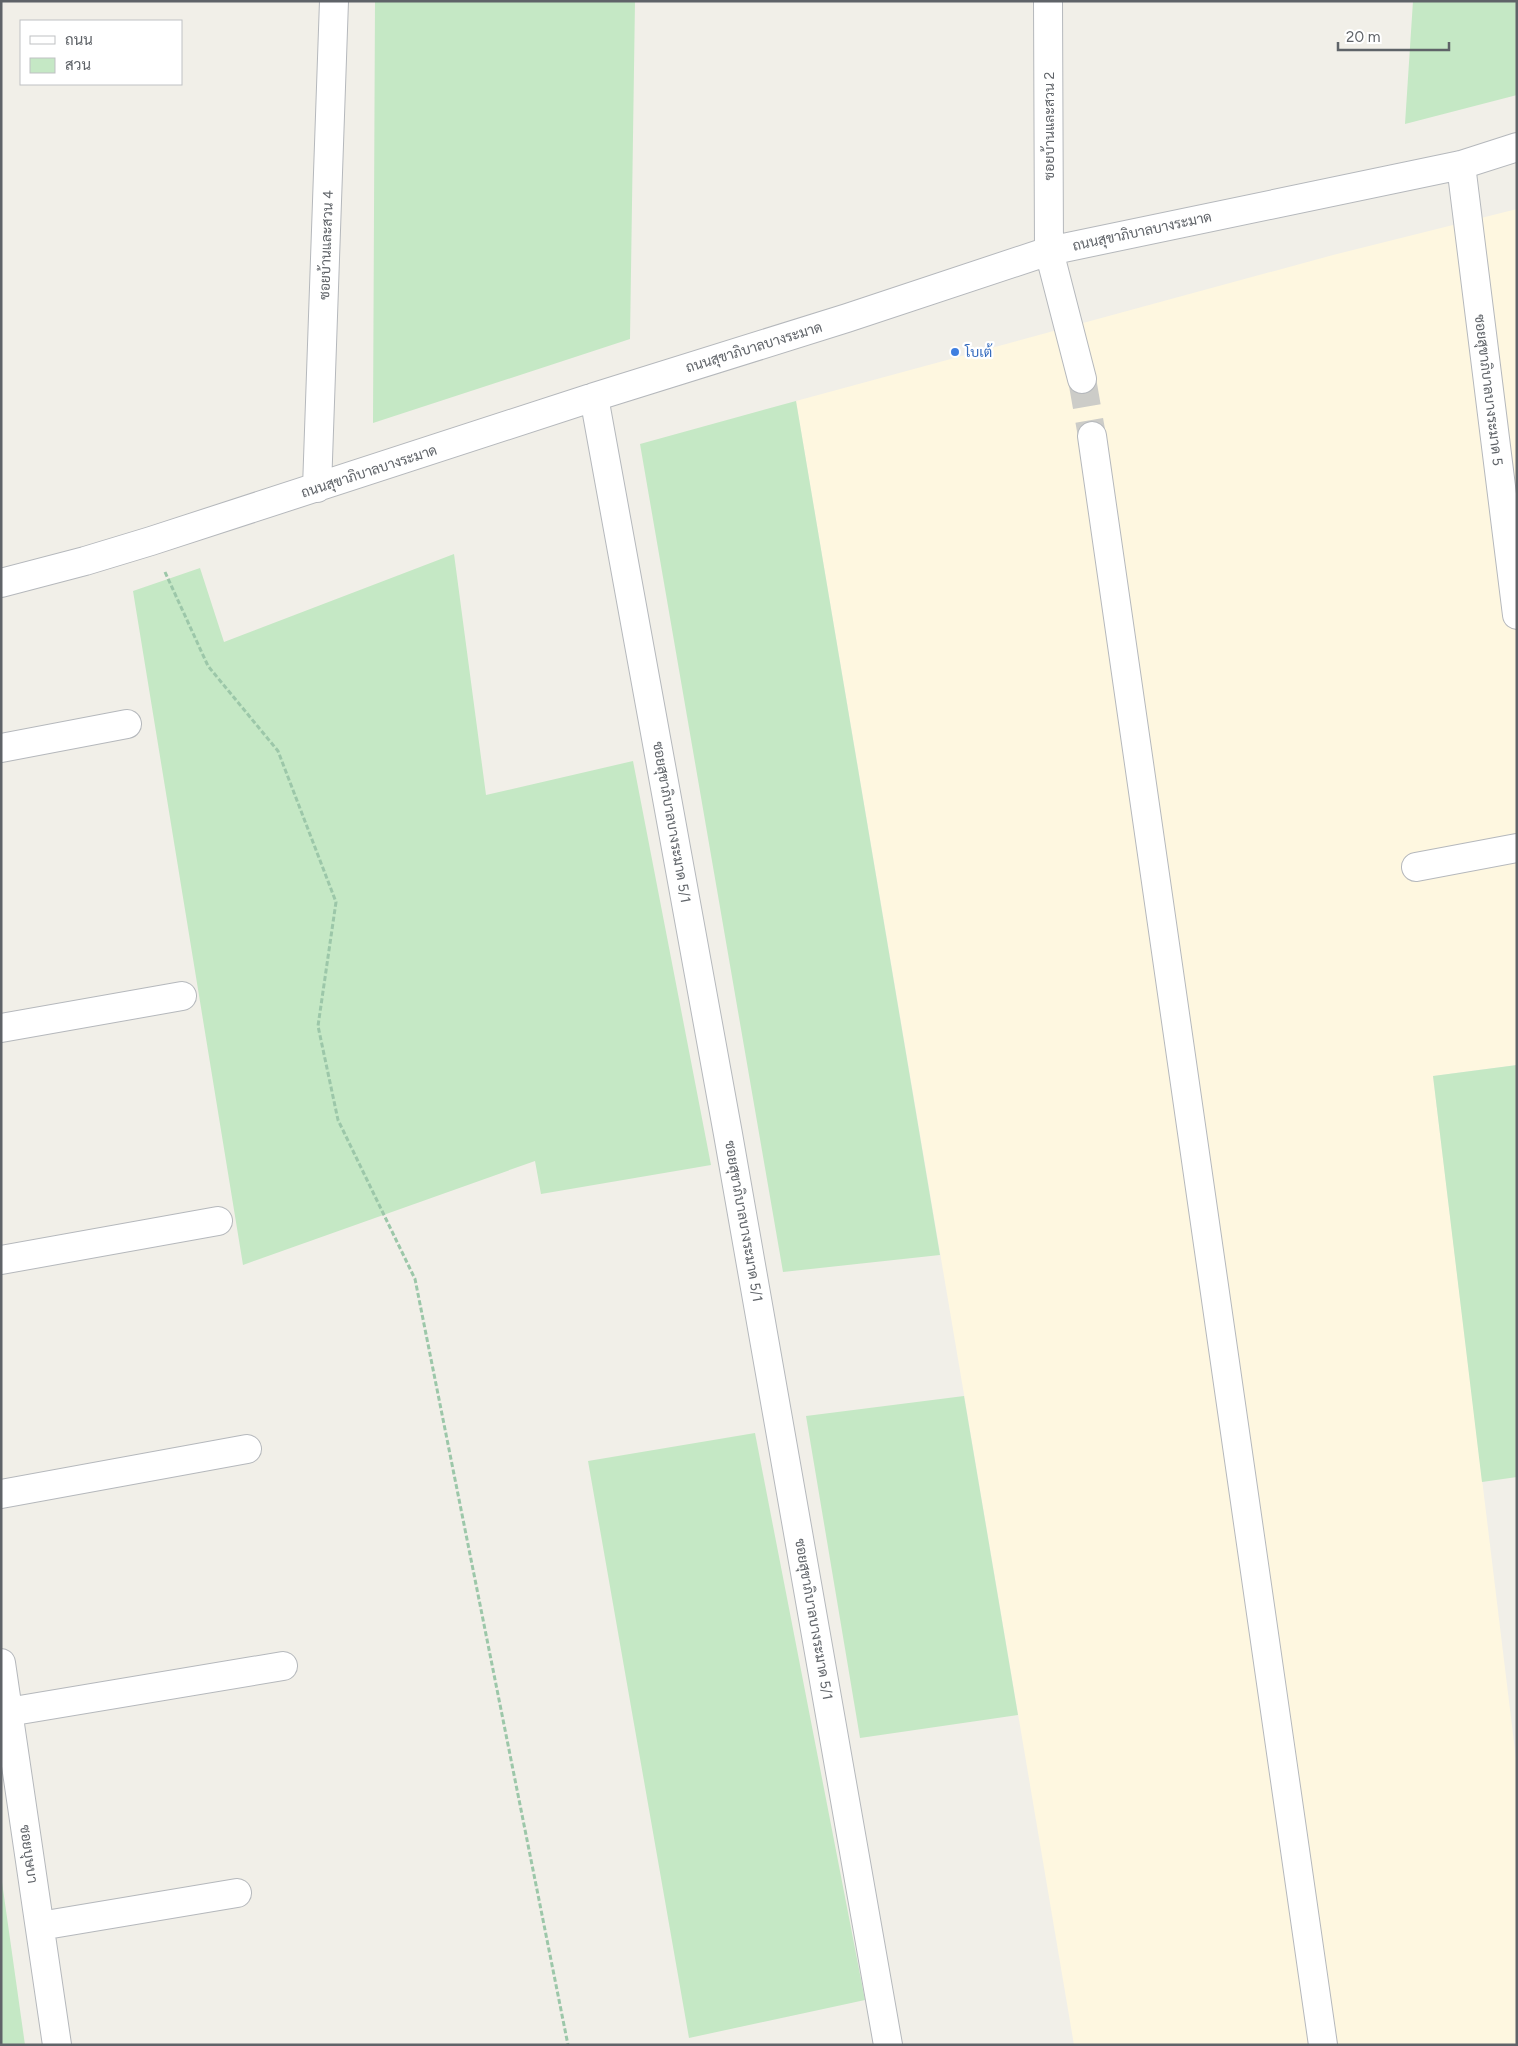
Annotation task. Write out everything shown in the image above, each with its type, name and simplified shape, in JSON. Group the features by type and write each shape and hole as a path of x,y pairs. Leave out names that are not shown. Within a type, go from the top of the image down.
{"street":[{"name":"ซอยบ้านและสวน 4","path":"317,488 334,1"},
{"name":"ซอยบ้านและสวน 2","path":"1048,1 1049,251 1082,379"},
{"name":"ถนนสุขาภิบาลบางระมาด","path":"1,583 151,541 594,397 848,318 1049,251 1461,165 1517,147"},
{"name":"ซอยสุขาภิบาลบางระมาด 5","path":"1461,165 1517,615"},
{"name":"ซอยสุขาภิบาลบางระมาด 5/1","path":"594,397 728,1134 888,2045"},
{"path":"1092,436 1323,2045"},
{"path":"1,748 127,724"},
{"path":"1416,867 1517,848"},
{"path":"1,1028 182,996"},
{"path":"1,1260 218,1221"},
{"path":"1,1494 246,1449"},
{"name":"ซอยบุษบา","path":"1,1663 57,2045"},
{"path":"8,1712 283,1666"},
{"path":"40,1926 237,1893"}],"path":[{"path":"151,541 208,666 278,751 336,902 318,1026 338,1120 414,1279 568,2045"}],"shaded area":[{"path":"1517,209 1517,1065 1433,1076 1517,1767 1517,2045 1074,2045 796,401 1333,255"}],"green space":[{"path":"375,1 635,1 630,339 373,423"},
{"path":"1413,1 1517,1 1517,95 1405,124"},
{"path":"796,401 940,1255 783,1272 640,444"},
{"path":"454,554 486,795 633,761 711,1165 541,1194 535,1161 243,1265 133,591 200,568 224,642"},
{"path":"1517,1065 1517,1477 1482,1482 1433,1076"},
{"path":"964,1396 1018,1715 860,1738 806,1416"},
{"path":"755,1433 865,2000 689,2038 588,1461"},
{"path":"1,1875 25,2045 1,2045"}],"tunnel":[{"path":"1082,379 1092,436"}],"place":[{"name":"โบเต้","path":"955,352"}]}
